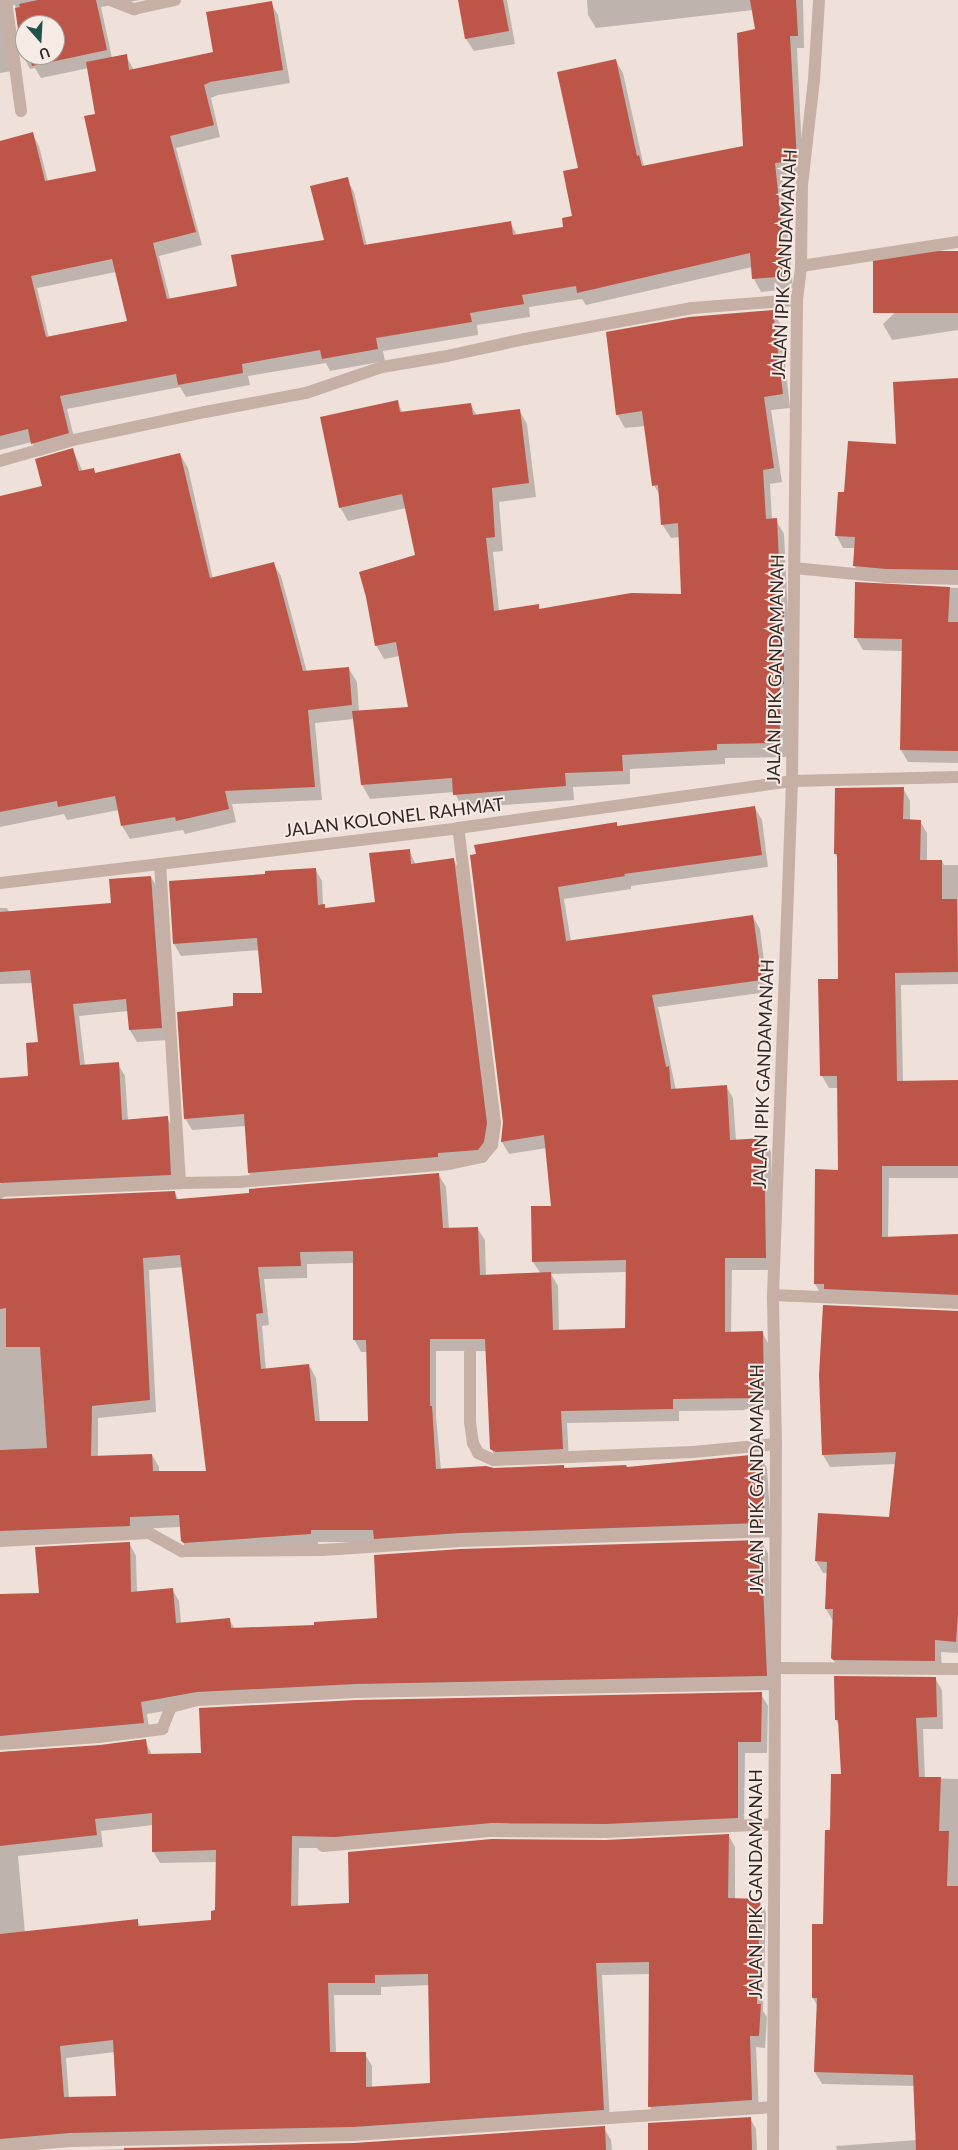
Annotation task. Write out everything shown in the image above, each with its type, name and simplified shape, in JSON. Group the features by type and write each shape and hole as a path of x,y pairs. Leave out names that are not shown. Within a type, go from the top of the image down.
{"street":[{"path":"6,0 21,111"},
{"path":"110,0 134,9 175,0"},
{"name":"JALAN IPIK GANDAMANAH","path":"773,2150 774,1531 776,1444 772,1295 792,781 797,300 801,266 802,185 814,80 819,0"},
{"path":"801,266 958,242"},
{"path":"0,460 92,436 306,393 382,367 447,356 524,338 692,308 797,300"},
{"path":"794,568 885,576 958,579"},
{"name":"JALAN KOLONEL RAHMAT","path":"0,883 458,828 792,781 958,777"},
{"path":"0,1192 180,1182 239,1182 449,1164 482,1158 492,1145 495,1124 458,828"},
{"path":"160,864 180,1182"},
{"path":"772,1295 958,1303"},
{"path":"470,1353 470,1422 473,1442 478,1454 494,1460 694,1452 776,1444"},
{"path":"0,1541 149,1533 182,1551 322,1550 461,1541 774,1531"},
{"path":"774,1668 958,1669"},
{"path":"0,1744 100,1737 162,1729 172,1707 198,1700 356,1692 774,1684"},
{"path":"323,1846 492,1831 606,1832 773,1824"},
{"path":"0,2147 70,2141 353,2135 772,2107"}],"building":[{"path":"38,0 96,0 107,50 65,59 65,15 16,15 15,8 20,7 19,4"},
{"path":"458,0 503,0 509,31 465,39"},
{"path":"750,0 796,0 798,36 790,36 797,161 775,163 787,276 752,279 750,253 577,293 576,286 522,295 524,304 470,313 472,322 376,338 378,349 322,359 320,350 242,364 243,373 178,385 176,374 60,396 69,433 31,444 28,429 0,436 0,141 33,132 45,181 96,171 84,116 95,114 86,62 127,54 129,70 213,52 206,12 272,1 283,70 210,82 204,85 214,125 170,136 196,232 153,243 167,299 237,286 231,255 324,240 310,186 348,177 364,245 511,221 513,235 563,227 562,218 572,216 563,171 578,168 557,72 616,59 637,156 639,155 642,166 743,146 737,33 755,29","holes":["112,259 127,321 46,337 31,276"]},
{"path":"873,251 958,251 958,313 873,313"},
{"path":"773,310 783,394 764,397 774,468 763,470 766,519 777,518 781,607 784,607 784,684 780,684 780,743 717,744 717,750 622,755 623,771 565,773 566,786 453,795 452,778 361,785 352,711 408,707 396,642 375,646 366,597 359,572 415,555 402,494 339,508 320,417 398,400 400,412 471,403 473,415 520,409 529,483 492,488 495,537 486,538 494,611 539,604 539,609 631,593 681,594 678,523 661,525 658,485 652,486 642,411 616,415 606,332 689,317"},
{"path":"958,378 958,570 886,569 853,566 855,537 835,536 838,492 844,492 848,441 896,444 893,382"},
{"path":"73,448 79,471 94,468 95,473 180,453 210,578 274,562 303,671 349,667 352,705 308,710 315,787 225,791 229,809 176,821 175,817 121,826 115,796 58,807 57,801 0,812 0,496 42,486 35,459"},
{"path":"855,582 950,587 948,622 958,622 958,751 900,750 902,639 854,638"},
{"path":"904,787 903,819 921,820 920,860 942,860 942,899 957,899 958,972 895,973 897,1081 958,1080 958,1166 882,1166 882,1237 958,1234 958,1295 824,1289 824,1284 814,1284 815,1169 838,1170 837,1076 820,1076 818,979 838,979 837,854 834,854 835,788"},
{"path":"755,806 762,855 624,874 625,876 558,887 566,941 753,915 762,980 652,995 666,1067 669,1066 671,1089 727,1085 730,1140 764,1138 766,1258 725,1258 725,1332 763,1331 764,1398 673,1399 673,1409 561,1411 563,1449 496,1452 490,1449 485,1339 430,1339 430,1406 432,1406 436,1469 564,1465 564,1468 626,1465 627,1467 761,1454 765,1518 761,1518 761,1523 461,1533 374,1539 373,1530 311,1530 311,1534 184,1543 181,1541 179,1515 130,1517 130,1526 0,1531 0,1450 47,1448 40,1347 6,1347 6,1308 0,1309 0,1199 175,1191 176,1199 179,1199 249,1193 249,1189 439,1173 443,1228 478,1227 480,1275 551,1272 553,1330 625,1328 626,1260 532,1262 531,1206 551,1206 544,1135 501,1142 503,1122 470,855 476,854 474,845 617,822 617,826","holes":["353,1251 353,1340 366,1340 368,1421 315,1421 309,1364 261,1369 256,1314 263,1313 258,1267 301,1266 300,1252","180,1255 206,1471 153,1471 152,1454 91,1456 92,1406 150,1400 143,1258"]},
{"path":"410,849 411,864 454,858 487,1123 484,1142 478,1150 438,1153 438,1157 248,1173 244,1114 184,1119 177,1012 233,1006 233,993 262,993 257,938 173,944 169,881 265,874 265,871 316,868 318,905 325,904 325,908 375,902 369,853"},
{"path":"151,876 162,1028 129,1030 126,999 73,1004 80,1065 119,1062 122,1120 168,1116 171,1175 0,1183 0,1078 28,1076 26,1043 38,1042 30,970 0,972 0,912 111,903 109,879"},
{"path":"823,1305 958,1311 958,1614 956,1642 935,1640 935,1661 833,1660 831,1658 833,1609 825,1609 827,1562 815,1561 818,1513 889,1517 896,1452 822,1455 819,1375"},
{"path":"761,1540 767,1676 356,1684 197,1692 141,1702 144,1723 0,1736 0,1594 39,1593 35,1547 130,1542 131,1592 173,1588 176,1623 230,1618 231,1628 314,1625 314,1622 377,1618 374,1555 461,1549"},
{"path":"834,1676 936,1677 937,1717 916,1718 919,1777 941,1777 939,1831 949,1831 947,1886 958,1886 958,2150 916,2150 913,2075 814,2072 817,1998 812,1998 812,1924 823,1924 825,1830 830,1830 831,1774 841,1774 838,1720 835,1720"},
{"path":"762,1692 761,1742 738,1742 738,1818 606,1824 492,1823 335,1837 292,1836 291,1906 349,1903 348,1852 492,1839 606,1840 729,1834 728,1898 760,1899 757,2004 761,2004 759,2036 750,2036 752,2100 648,2107 649,1962 596,1963 604,2110 353,2127 70,2133 0,2139 0,1934 138,1919 138,1926 211,1920 211,1911 215,1910 216,1850 152,1852 152,1813 95,1819 97,1835 0,1846 0,1752 100,1745 146,1739 148,1754 201,1753 199,1708 356,1700","holes":["428,1974 430,2083 366,2087 366,2052 330,2052 328,1983 375,1983 375,1975","113,2040 116,2096 64,2097 60,2046"]},
{"path":"751,2117 752,2150 648,2150 648,2123"},
{"path":"605,2126 606,2150 124,2150 124,2148 354,2143"}]}
